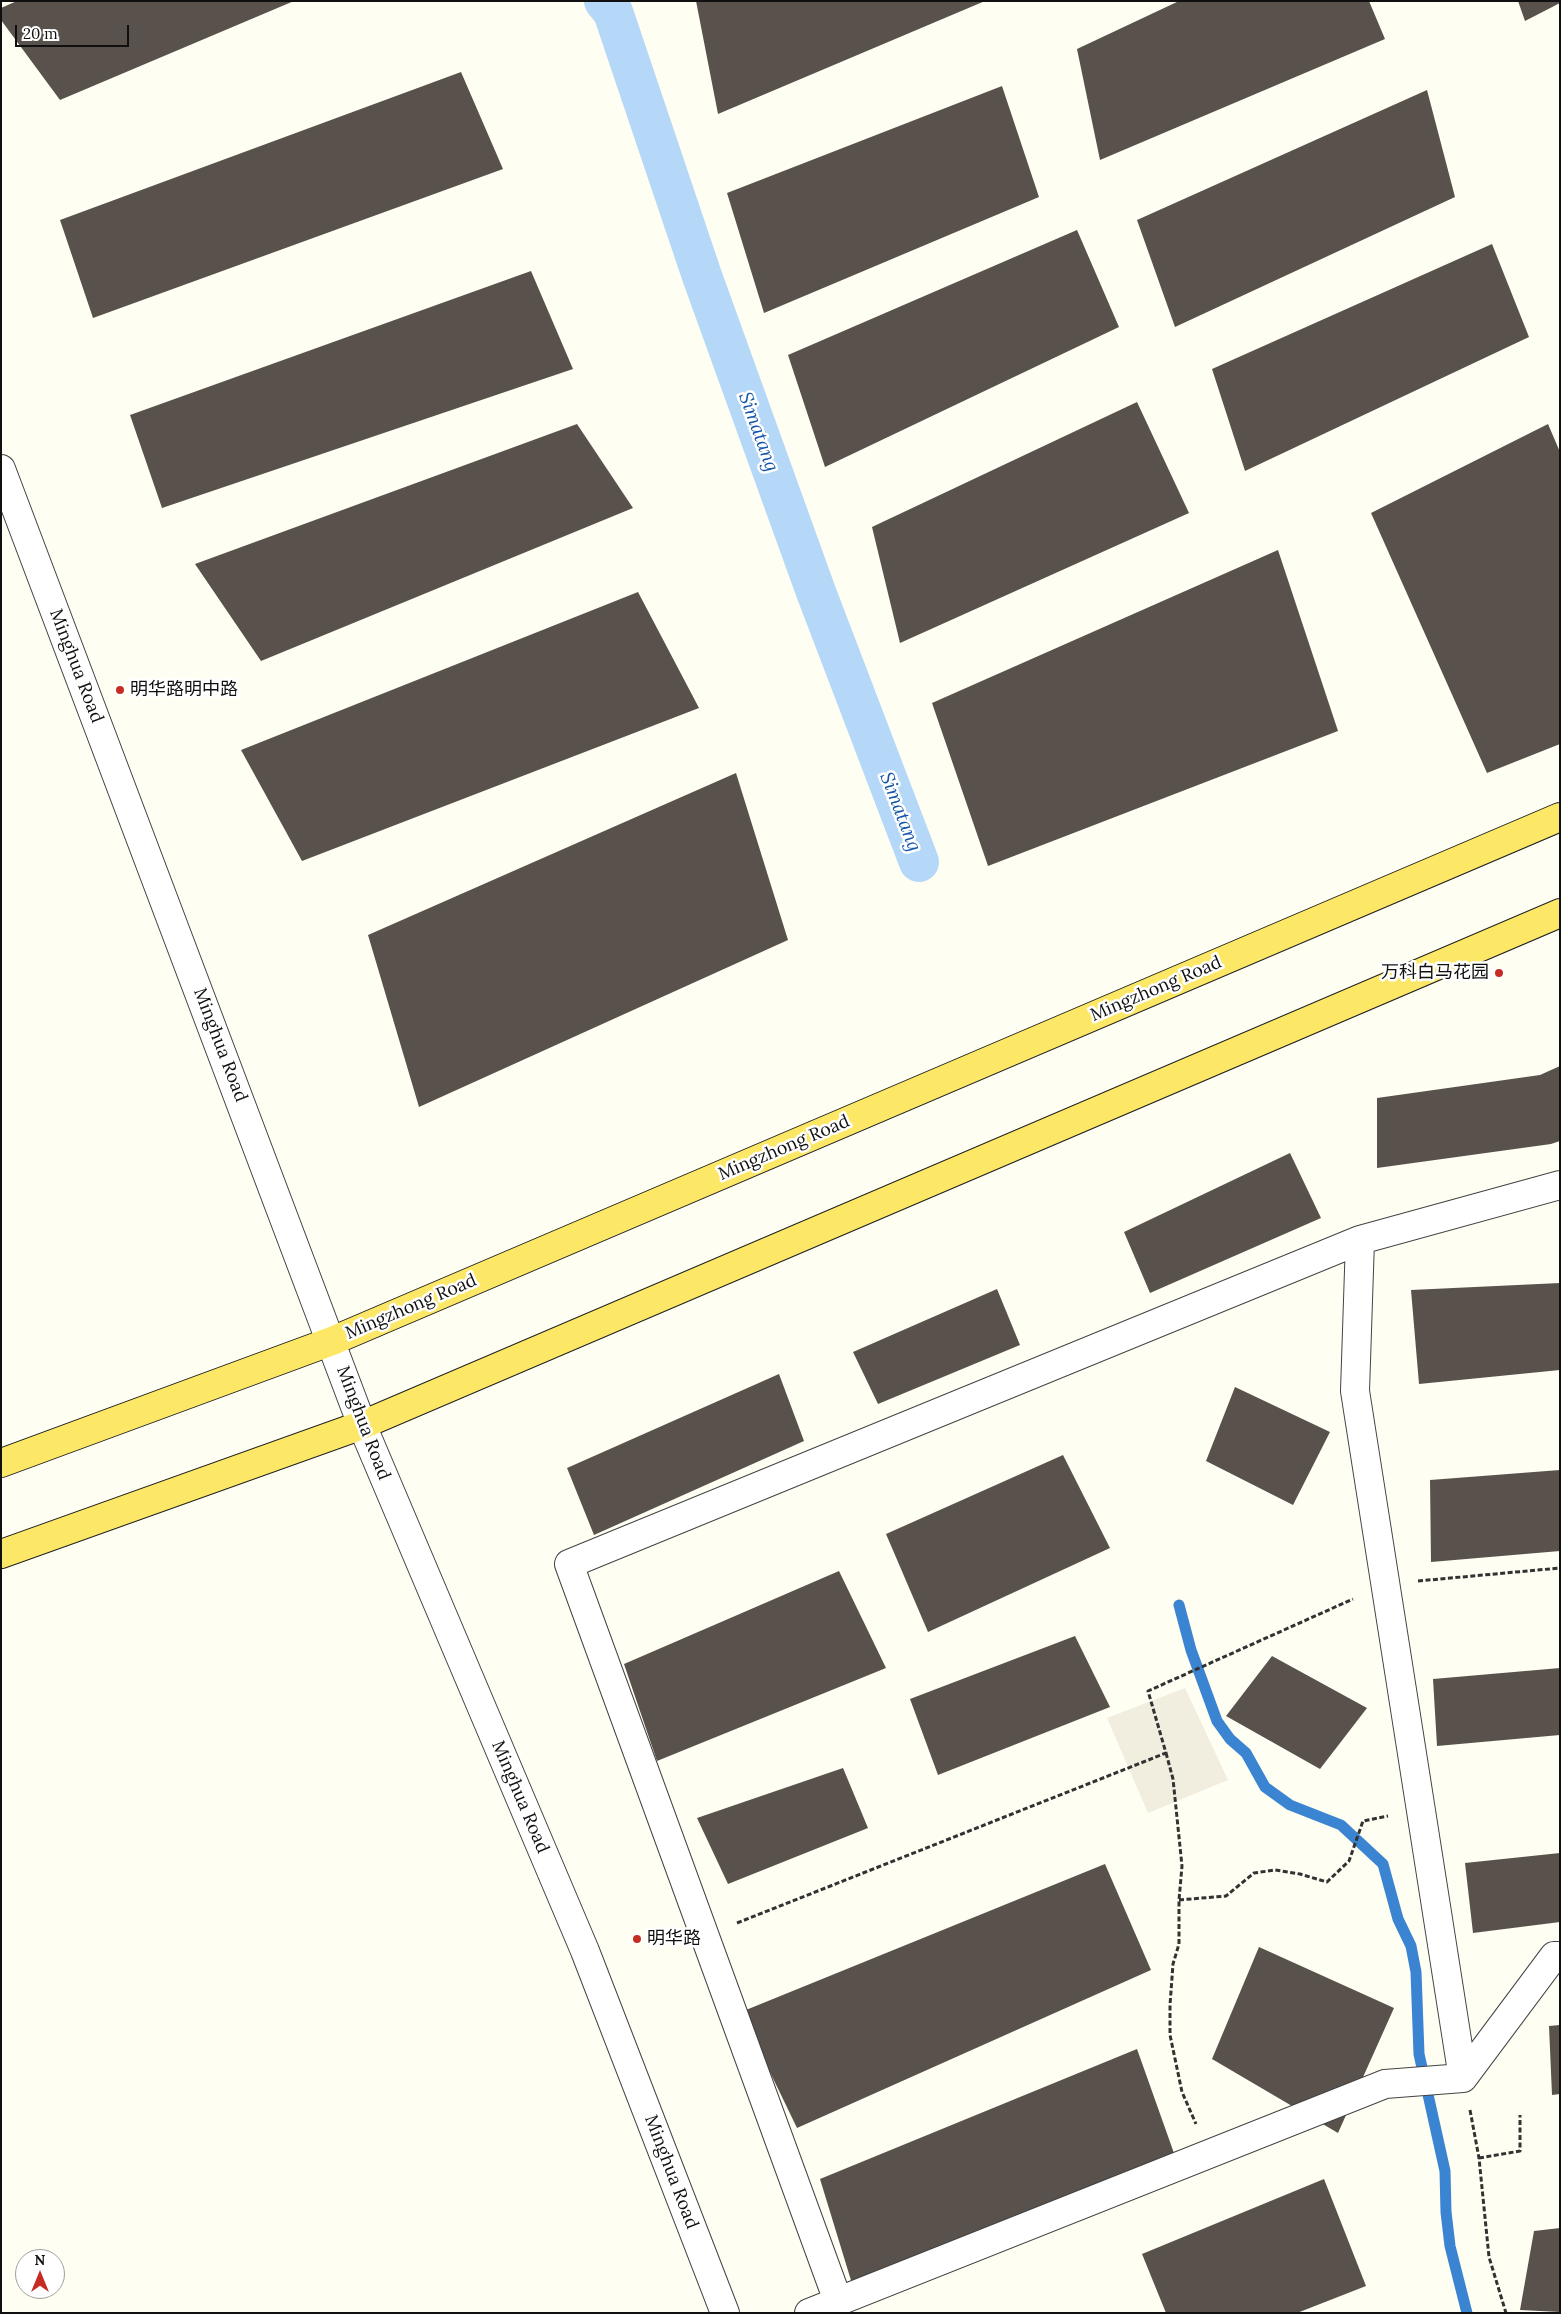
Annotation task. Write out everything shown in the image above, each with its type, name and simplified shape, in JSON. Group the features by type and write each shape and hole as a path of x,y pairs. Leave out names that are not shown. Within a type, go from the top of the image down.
{"main road":[{"name":"Mingzhong Road","path":"1,1463 332,1341 1560,817"},
{"path":"1,1554 362,1425 1560,913"}],"street":[{"name":"Minghua Road","path":"1,469 332,1341 362,1425 585,1951 725,2313"},
{"path":"838,2301 569,1564 1360,1240 1560,1185"},
{"path":"1360,1240 1355,1391 1464,2078"},
{"path":"808,2313 1385,2084 1464,2078 1554,1956 1560,1956"}],"path":[{"path":"1209,2154 1182,2092 1170,2035 1172,1972 1179,1944 1179,1900 1182,1866 1173,1779 1148,1691 1386,1584 1560,1568"},
{"path":"705,1936 1166,1753"},
{"path":"1179,1900 1226,1896 1254,1873 1275,1870 1300,1874 1326,1882 1349,1861 1363,1821 1421,1809"},
{"path":"1464,2078 1479,2158 1489,2257 1506,2313"},
{"path":"1479,2158 1520,2151 1520,2115"}],"shaded area":[{"path":"1185,1688 1228,1780 1148,1813 1107,1718"}],"building":[{"path":"17,1 294,1 60,100 1,20 1,8"},
{"path":"696,1 985,1 718,114"},
{"path":"1179,1 1369,1 1385,39 1100,160 1077,49"},
{"path":"1518,1 1560,1 1560,3 1525,21"},
{"path":"461,72 503,169 93,318 60,220"},
{"path":"1002,86 1039,197 764,313 727,193"},
{"path":"1427,90 1455,197 1175,327 1137,220"},
{"path":"1077,230 1119,327 825,467 788,355"},
{"path":"1492,244 1529,337 1245,471 1212,369"},
{"path":"531,271 573,369 162,508 130,415"},
{"path":"1137,402 1189,513 900,643 872,527"},
{"path":"577,424 633,508 261,661 195,564"},
{"path":"1548,424 1560,452 1560,744 1487,773 1371,513"},
{"path":"1278,550 1338,731 988,866 932,703"},
{"path":"638,592 699,708 302,861 241,750"},
{"path":"736,773 788,940 419,1107 368,935"},
{"path":"1560,1066 1560,1141 1551,1144 1377,1168 1377,1098 1540,1075"},
{"path":"1290,1153 1321,1218 1150,1293 1124,1232"},
{"path":"1560,1283 1560,1370 1419,1384 1411,1290"},
{"path":"997,1289 1020,1345 878,1404 853,1352"},
{"path":"779,1374 804,1441 594,1535 567,1468"},
{"path":"1235,1387 1330,1432 1293,1505 1206,1461"},
{"path":"1063,1455 1110,1548 928,1632 886,1534"},
{"path":"1560,1470 1560,1551 1431,1562 1430,1480"},
{"path":"839,1571 886,1668 657,1761 624,1664"},
{"path":"1075,1636 1110,1707 938,1775 910,1699"},
{"path":"1272,1656 1367,1708 1320,1769 1226,1716"},
{"path":"1560,1668 1560,1735 1437,1746 1433,1679"},
{"path":"843,1768 868,1828 728,1884 697,1818"},
{"path":"1560,1853 1560,1922 1473,1933 1465,1863"},
{"path":"1105,1864 1151,1970 797,2128 741,2012"},
{"path":"1259,1947 1394,2008 1338,2133 1212,2059"},
{"path":"1560,2025 1560,2094 1552,2095 1549,2026"},
{"path":"1137,2049 1175,2156 857,2300 820,2179"},
{"path":"1324,2179 1366,2286 1297,2313 1166,2313 1142,2254"},
{"path":"1560,2228 1560,2312 1520,2310 1534,2231"}],"waterway":[{"name":"Simatang","path":"604,1 613,12 702,276 816,592 919,862"},
{"path":"1179,1605 1191,1650 1217,1721 1230,1739 1246,1753 1265,1787 1290,1805 1341,1825 1383,1864 1398,1919 1411,1946 1416,1972 1419,2054 1445,2171 1446,2212 1450,2246 1467,2313"}],"place":[{"name":"明华路明中路","path":"120,690"},
{"name":"万科白马花园","path":"1499,973"},
{"name":"明华路","path":"637,1939"}]}
